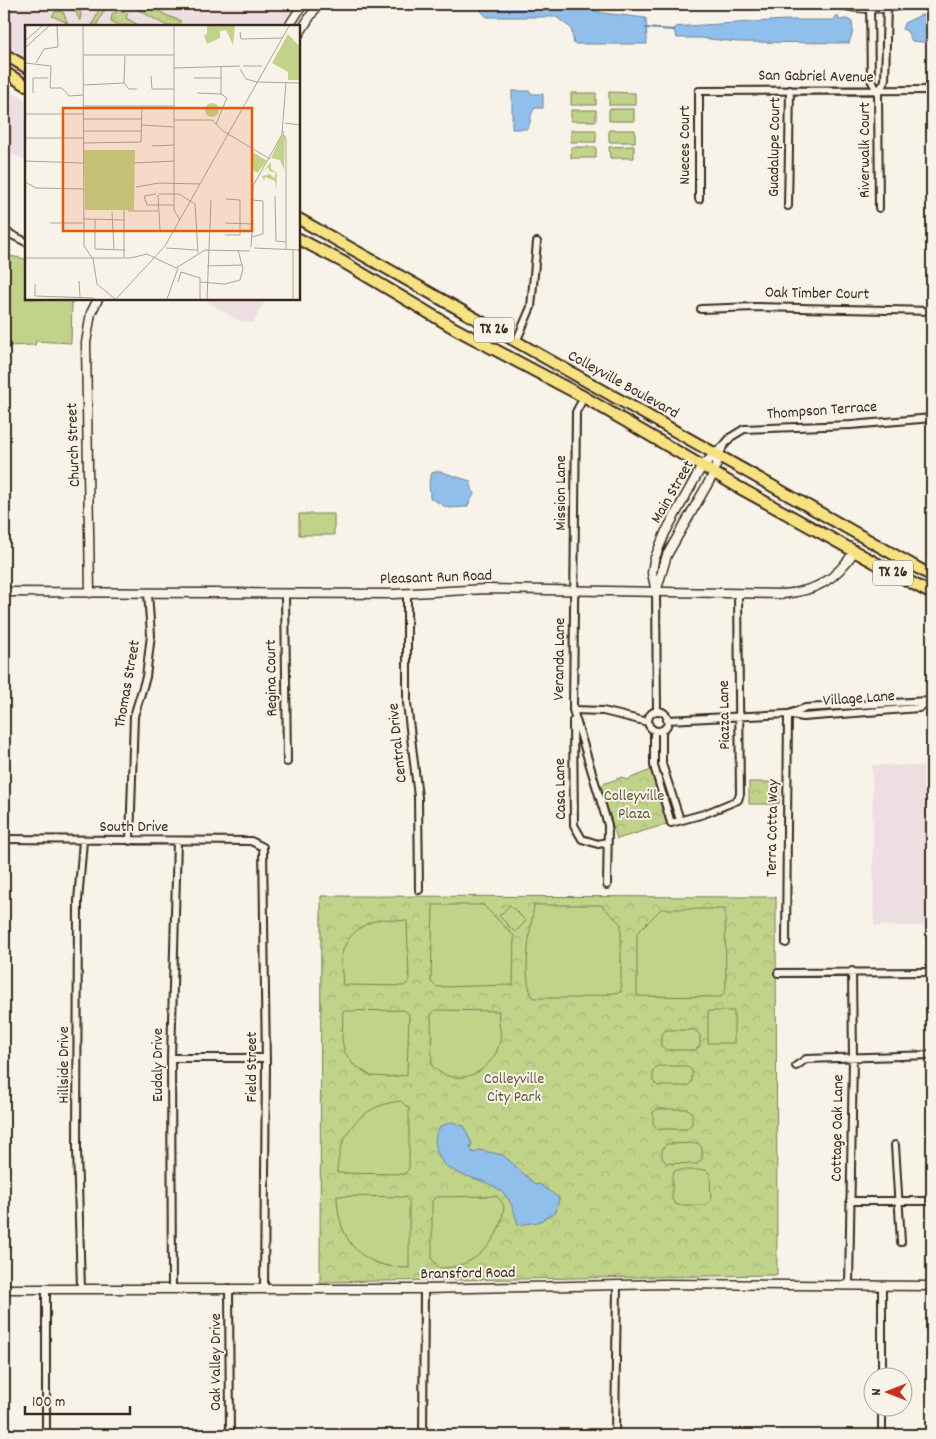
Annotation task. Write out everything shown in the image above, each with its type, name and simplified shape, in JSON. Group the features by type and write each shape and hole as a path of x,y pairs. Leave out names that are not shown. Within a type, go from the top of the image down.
{"main road":[{"path":"4,54 25,66"},
{"path":"4,72 25,83"},
{"name":"Colleyville Boulevard","path":"300,220 516,342 718,453 932,576"},
{"name":"Colleyville Boulevard","path":"300,240 343,262 504,355 584,397 714,473 932,594"},
{"path":"504,355 516,342"},
{"path":"584,397 592,384"}],"street":[{"path":"290,25 303,4"},
{"path":"300,32 318,4"},
{"path":"839,4 870,6 906,4"},
{"name":"Riverwalk Court","path":"870,6 871,80 878,92 879,208"},
{"name":"Riverwalk Court","path":"878,92 885,81 887,6"},
{"name":"San Gabriel Avenue","path":"699,91 790,90 878,92 932,90"},
{"name":"Guadalupe Court","path":"788,206 790,90"},
{"name":"Nueces Court","path":"699,91 699,199"},
{"path":"4,231 25,242"},
{"path":"516,342 531,308 537,242"},
{"name":"Church Street","path":"90,593 86,343 91,313 98,300"},
{"name":"Oak Timber Court","path":"701,308 755,307 932,311"},
{"name":"Mission Lane","path":"575,591 576,412 584,397"},
{"name":"Thompson Terrace","path":"718,453 731,437 744,429 851,425 932,418"},
{"name":"Main Street","path":"657,711 656,592 652,573 654,560 665,533 702,466 718,453"},
{"name":"Main Street","path":"656,592 668,555 714,473 718,453"},
{"name":"Pleasant Run Road","path":"4,592 285,594 486,590 786,594 814,588 834,576 854,552"},
{"name":"Veranda Lane","path":"575,591 572,710 608,825 607,885"},
{"name":"Thomas Street","path":"130,841 134,716 146,677 151,635 148,593"},
{"name":"Central Drive","path":"407,593 407,703 418,797 419,890"},
{"name":"Piazza Lane","path":"680,820 734,803 740,794 738,593"},
{"name":"Regina Court","path":"285,594 287,762"},
{"name":"Village Lane","path":"667,720 739,715 788,714 803,717 919,708 929,701 932,694"},
{"path":"572,710 603,711 648,722 654,730 654,766 671,823 680,820 662,764 662,730 667,720 664,714 657,711 651,714 648,722"},
{"name":"Casa Lane","path":"572,710 574,825 582,839 598,844 607,842"},
{"name":"Terra Cotta Way","path":"786,943 788,714"},
{"path":"654,730 662,730"},
{"name":"South Drive","path":"4,839 251,841 263,847"},
{"name":"Hillside Drive","path":"81,1289 77,1149 78,930 83,841"},
{"name":"Eudaly Drive","path":"172,1289 170,1058 177,841"},
{"name":"Field Street","path":"263,847 266,1058 264,1288"},
{"path":"778,973 852,971 932,972"},
{"name":"Cottage Oak Lane","path":"849,1285 853,1058 852,971"},
{"path":"796,1066 806,1059 932,1055"},
{"path":"170,1058 266,1058"},
{"path":"895,1145 901,1242"},
{"path":"850,1201 932,1201"},
{"path":"615,1435 617,1285"},
{"name":"Bransford Road","path":"4,1289 424,1289 617,1285 932,1286"},
{"path":"882,1286 882,1366"},
{"name":"Oak Valley Drive","path":"229,1288 230,1435"},
{"path":"46,1289 46,1435"},
{"path":"423,1435 424,1289"},
{"path":"882,1416 882,1435"}],"shaded area":[{"path":"4,4 296,4 282,25 25,25 25,58 4,46"},
{"path":"4,88 25,99 25,160 4,149"},
{"path":"206,300 265,300 253,323 237,320"},
{"path":"872,765 932,766 932,926 874,926"}],"green space":[{"path":"77,4 81,14 80,21 76,12 60,5"},
{"path":"94,4 108,4 97,25 92,25 100,7"},
{"path":"128,4 146,4 181,21 177,25 165,25"},
{"path":"354,4 459,4 357,5"},
{"path":"119,10 128,13 126,18 138,25 119,25 111,21 112,14"},
{"path":"56,11 63,12 68,24 66,25 66,22 52,16"},
{"path":"609,92 635,93 635,105 609,105"},
{"path":"571,93 596,93 596,105 571,105"},
{"path":"609,109 634,109 634,121 609,121"},
{"path":"571,110 596,110 596,121 571,121"},
{"path":"571,130 596,130 596,142 571,142"},
{"path":"609,130 635,130 635,142 609,142"},
{"path":"634,146 634,158 610,158 609,147"},
{"path":"571,147 596,147 596,158 571,158"},
{"path":"4,255 25,259 25,300 72,300 71,343 36,341 35,345 4,346"},
{"path":"299,514 334,514 334,535 299,535"},
{"name":"Colleyville Plaza","path":"651,770 667,824 617,839 600,785 622,777 626,780"},
{"path":"749,782 779,782 779,804 749,804"},
{"name":"Colleyville City Park","path":"321,896 776,897 777,1275 320,1282"},
{"path":"433,905 483,905 514,936 513,985 437,987 431,982"},
{"path":"510,905 526,921 515,932 499,916"},
{"path":"534,905 601,905 621,924 621,992 578,998 534,998 530,990 527,967"},
{"path":"661,909 725,909 726,990 721,997 637,996 637,933"},
{"path":"382,919 407,921 409,982 404,986 343,985 341,961 345,945 360,928"},
{"path":"404,1010 409,1014 407,1075 390,1077 371,1076 353,1064 345,1053 342,1040 343,1011"},
{"path":"435,1010 499,1011 500,1041 490,1062 482,1069 462,1077 452,1077 432,1066 431,1015"},
{"path":"708,1011 734,1011 734,1043 708,1043"},
{"path":"666,1030 695,1030 700,1035 700,1046 695,1050 666,1050 661,1046 661,1035"},
{"path":"657,1066 687,1066 692,1070 692,1081 688,1086 658,1086 653,1081 653,1071"},
{"path":"401,1101 409,1109 409,1169 404,1174 337,1173 338,1159 342,1146 354,1124 374,1108"},
{"path":"657,1109 688,1109 692,1113 692,1124 687,1129 658,1129 653,1124 653,1113"},
{"path":"698,1143 702,1148 702,1159 697,1164 667,1163 662,1159 662,1149 667,1144"},
{"path":"676,1170 706,1170 710,1174 711,1201 706,1205 677,1205 672,1200 672,1175"},
{"path":"337,1196 405,1197 409,1201 409,1268 392,1267 378,1263 356,1249 342,1227 338,1212"},
{"path":"497,1196 504,1205 498,1230 492,1241 475,1258 464,1264 439,1268 432,1259 432,1201 436,1197"}],"water":[{"path":"486,4 574,4 603,13 646,18 647,44 574,44 571,28 556,17 487,17 480,10"},
{"path":"921,15 932,16 932,43 912,41 907,31 902,29 904,23"},
{"path":"838,16 839,20 847,19 852,22 853,31 849,43 738,42 700,38 677,38 674,31 675,27 786,20 834,20"},
{"path":"512,91 529,91 533,94 543,94 543,108 535,108 527,129 512,129"},
{"path":"439,471 470,481 474,494 467,507 448,508 430,498 429,481 432,473"},
{"path":"452,1122 464,1126 472,1145 470,1146 472,1152 475,1153 479,1150 503,1155 536,1185 539,1184 559,1198 556,1212 538,1222 518,1225 510,1202 497,1188 455,1172 446,1166 440,1158 435,1138 441,1126"}],"waterway":[{"path":"646,28 674,30"}]}
